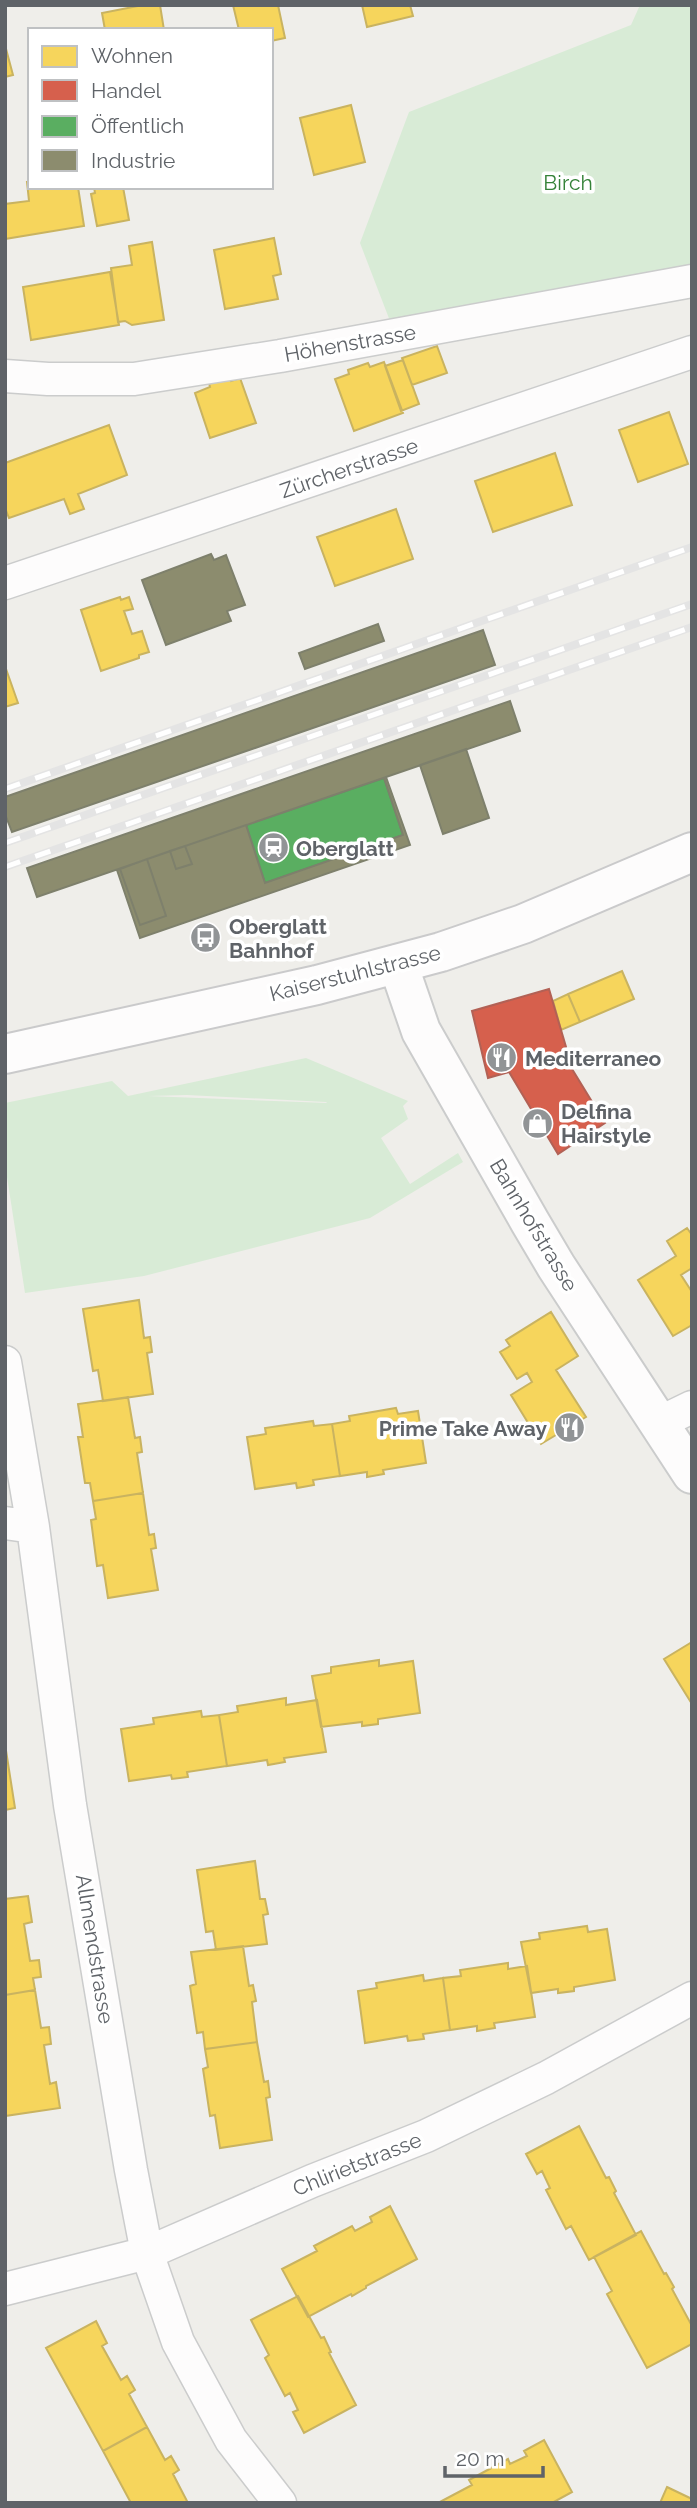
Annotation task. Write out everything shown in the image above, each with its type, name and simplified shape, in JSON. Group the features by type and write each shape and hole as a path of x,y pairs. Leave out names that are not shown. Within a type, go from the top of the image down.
{"main road":[{"name":"Kaiserstuhlstrasse","path":"5,1054 317,985 398,964 523,924 692,852"},
{"name":"Bahnhofstrasse","path":"398,964 421,1031 556,1266 675,1415 692,1474"}],"street":[{"name":"Höhenstrasse","path":"5,376 134,379 280,356 692,281"},
{"name":"Zürcherstrasse","path":"5,583 692,352"},
{"name":"Allmendstrasse","path":"5,1362 19,1525 147,2253 178,2342 231,2440 280,2503"},
{"name":"Chlirietstrasse","path":"5,2289 147,2253 312,2181 426,2136 546,2078 692,1998"}],"green space":[{"name":"Birch","path":"640,5 692,5 692,296 390,321 360,243 409,112 631,25"},
{"path":"306,1058 408,1101 403,1106 408,1119 381,1138 410,1184 458,1153 463,1162 370,1218 144,1276 25,1293 5,1164 5,1103 112,1081 128,1096","holes":["187,1095 327,1103 148,1096"]}],"building: Wohnen":[{"path":"143,5 160,5 164,28 105,28 102,13"},
{"path":"233,5 278,5 285,38 273,41 273,28 239,28"},
{"path":"362,5 410,5 413,16 367,27"},
{"path":"5,45 13,75 5,77"},
{"path":"351,105 365,162 314,175 300,118"},
{"path":"27,182 28,189 78,189 84,226 5,239 5,204 29,201"},
{"path":"94,189 123,189 129,220 97,226 91,194 95,193"},
{"path":"274,238 281,274 273,276 278,299 225,309 214,250"},
{"path":"152,242 164,320 132,325 125,321 118,322 111,268 132,265 129,246"},
{"path":"110,272 119,325 31,340 23,287"},
{"path":"437,346 447,373 412,385 402,358"},
{"path":"403,360 419,404 401,411 385,366"},
{"path":"384,362 403,413 354,431 335,379 349,374 348,370 368,363 370,367"},
{"path":"229,376 231,381 240,378 256,423 210,438 195,393 210,387 209,383"},
{"path":"669,412 688,464 638,482 619,430"},
{"path":"109,425 127,475 78,494 84,509 70,514 64,499 9,518 5,508 5,463"},
{"path":"555,453 572,505 493,532 475,481"},
{"path":"396,509 413,559 335,586 317,537"},
{"path":"120,597 121,600 129,597 133,609 124,611 132,634 142,631 149,652 101,671 81,610"},
{"path":"5,666 18,703 5,707"},
{"path":"622,971 634,999 580,1022 568,994"},
{"path":"568,994 580,1022 561,1030 553,1001"},
{"path":"687,1228 692,1235 692,1268 681,1275 692,1292 692,1325 673,1336 638,1280 676,1256 667,1241"},
{"path":"139,1300 144,1338 150,1337 152,1352 147,1353 153,1394 103,1401 98,1370 93,1371 83,1309"},
{"path":"551,1312 578,1356 556,1370 586,1417 541,1444 511,1395 532,1382 527,1373 517,1379 500,1352 510,1346 506,1340"},
{"path":"128,1397 135,1438 140,1437 142,1452 137,1453 143,1493 93,1501 90,1483 85,1483 78,1437 83,1437 78,1404"},
{"path":"396,1408 398,1414 418,1411 426,1463 383,1470 384,1474 367,1477 367,1472 340,1476 332,1424 350,1421 349,1416"},
{"path":"313,1421 314,1426 332,1424 340,1476 313,1480 314,1485 297,1488 296,1483 255,1489 247,1437 266,1434 265,1428"},
{"path":"143,1493 149,1535 154,1534 156,1548 151,1549 158,1590 108,1598 103,1565 97,1566 91,1520 96,1519 93,1501"},
{"path":"692,1642 692,1704 664,1659"},
{"path":"379,1660 379,1666 413,1661 420,1713 378,1719 378,1724 362,1726 362,1722 321,1727 312,1676 331,1673 331,1667"},
{"path":"286,1698 286,1705 317,1700 326,1752 284,1758 285,1762 268,1765 267,1760 227,1766 219,1715 238,1712 237,1706"},
{"path":"201,1711 202,1717 219,1715 227,1766 187,1772 188,1777 172,1779 171,1775 129,1781 121,1729 154,1724 153,1718"},
{"path":"5,1744 15,1808 5,1810"},
{"path":"255,1861 260,1899 265,1899 268,1914 263,1915 267,1944 216,1950 213,1931 206,1932 197,1870"},
{"path":"28,1896 32,1922 24,1924 30,1961 39,1960 41,1977 33,1978 35,1990 5,1995 5,1899"},
{"path":"587,1926 588,1932 607,1929 615,1980 574,1987 574,1991 558,1993 558,1989 531,1993 521,1942 540,1939 539,1933"},
{"path":"243,1946 249,1986 253,1985 256,2001 252,2002 257,2042 205,2049 203,2032 197,2033 190,1986 196,1984 191,1952"},
{"path":"508,1963 508,1969 527,1966 535,2017 494,2023 495,2028 477,2031 477,2026 450,2030 443,1978 461,1976 460,1970"},
{"path":"423,1975 424,1981 443,1978 450,2030 423,2034 424,2039 408,2041 407,2036 365,2043 358,1991 377,1988 376,1983"},
{"path":"35,1990 41,2028 49,2027 51,2044 44,2045 50,2084 56,2082 60,2108 5,2116 5,1995"},
{"path":"257,2042 264,2082 268,2081 270,2097 266,2098 272,2140 220,2148 215,2115 210,2116 203,2069 208,2067 205,2049"},
{"path":"579,2126 606,2178 609,2177 616,2191 614,2193 636,2235 589,2260 571,2226 566,2229 546,2190 550,2188 542,2171 537,2174 526,2154"},
{"path":"390,2206 417,2259 352,2296 351,2294 308,2317 282,2269 317,2251 314,2246 352,2226 355,2231 372,2222 370,2217"},
{"path":"641,2231 674,2287 672,2289 692,2326 692,2344 647,2368 607,2294 612,2291 594,2257"},
{"path":"298,2296 321,2338 324,2337 331,2352 329,2353 356,2405 304,2433 293,2412 298,2410 290,2393 285,2396 265,2358 269,2355 251,2320"},
{"path":"96,2321 107,2343 102,2346 121,2380 127,2376 135,2390 129,2394 147,2427 103,2451 46,2348"},
{"path":"147,2427 165,2460 171,2456 179,2470 173,2474 188,2503 131,2503 103,2451"},
{"path":"544,2440 572,2492 552,2503 438,2503 472,2485 469,2480 508,2459 510,2464 527,2456 524,2451"},
{"path":"667,2487 692,2499 692,2503 660,2503"}],"building: Handel":[{"path":"549,989 566,1047 561,1051 605,1123 558,1154 509,1072 488,1078 472,1011"}],"building: Öffentlich":[{"path":"384,778 403,835 265,883 246,825"}],"building: Industrie":[{"path":"211,554 214,560 226,555 245,605 227,611 231,621 166,645 142,580"},
{"path":"378,624 384,641 305,669 299,653"},
{"path":"483,630 495,665 12,832 5,814 5,797"},
{"path":"510,701 520,731 37,897 27,868"},
{"path":"466,749 489,818 443,834 420,765"},
{"path":"386,777 410,845 140,938 117,870 120,869 140,925 166,916 147,859 170,851 176,869 192,864 185,846 246,825 265,883 403,835 384,778"},
{"path":"185,846 192,864 176,869 170,851"},
{"path":"147,859 166,916 140,925 120,869"}],"railway":[{"path":"5,789 692,547"},
{"path":"5,843 692,604"},
{"path":"5,867 692,627"}],"place":[{"name":"Oberglatt","path":"273,848"},
{"name":"Oberglatt Bahnhof","path":"206,938"},
{"name":"Mediterraneo","path":"502,1058"},
{"name":"Delfina Hairstyle","path":"538,1123"},
{"name":"Prime Take Away","path":"570,1428"}]}
